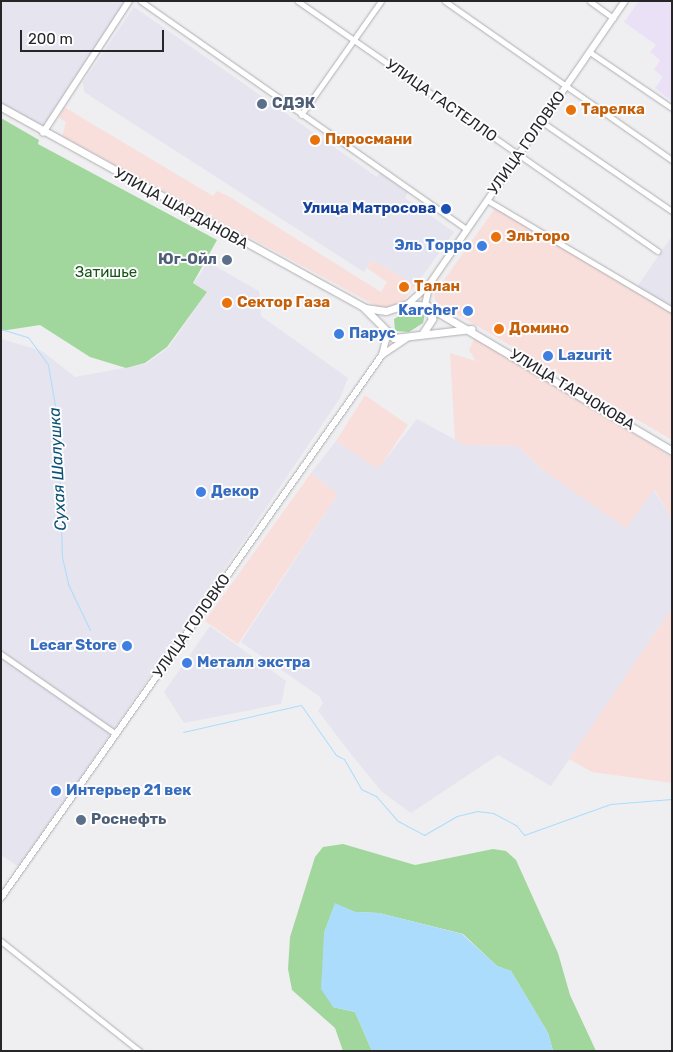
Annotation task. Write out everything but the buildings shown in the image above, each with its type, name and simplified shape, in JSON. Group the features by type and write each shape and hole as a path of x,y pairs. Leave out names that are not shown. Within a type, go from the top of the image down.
{"main road":[{"name":"УЛИЦА ШАРДАНОВА","path":"1,107 43,133 362,307"},
{"path":"362,307 395,310 408,304 426,306 432,319 423,333"},
{"name":"УЛИЦА ТАРЧОКОВА","path":"426,306 471,329 672,451"},
{"path":"362,307 387,330 406,339 423,333 471,329"},
{"path":"387,330 395,310"}],"street":[{"path":"43,133 129,1"},
{"path":"141,1 301,115 467,229"},
{"name":"УЛИЦА ГАСТЕЛЛО","path":"298,1 658,251"},
{"path":"301,115 381,1"},
{"path":"445,1 672,160"},
{"path":"590,1 613,18"},
{"name":"УЛИЦА ГОЛОВКО","path":"429,285 625,1"},
{"path":"590,52 672,108"},
{"path":"542,121 672,211"},
{"path":"487,200 672,310"},
{"path":"408,304 429,285"},
{"path":"426,306 429,285"},
{"path":"382,355 387,330"},
{"path":"382,355 406,339"},
{"name":"УЛИЦА ГОЛОВКО","path":"1,898 382,355"},
{"path":"1,654 116,734"},
{"path":"1,941 140,1051"}],"shaded area":[{"path":"1,1 129,1 43,133 1,107"},
{"path":"639,1 672,1 672,101 655,88 663,77 654,70 660,60 650,52 656,45 624,22"},
{"path":"134,7 377,177 380,173 408,192 405,198 454,232 416,285 372,260 364,272 84,92 83,82"},
{"path":"64,107 213,196 217,191 228,196 381,292 387,282 367,268 372,260 416,285 400,305 380,308 62,136 66,122 59,118"},
{"path":"496,207 672,311 672,440 436,302 434,294"},
{"path":"672,236 672,307 637,287"},
{"path":"208,262 259,291 261,316 348,378 340,398 19,867 1,855 1,339 42,351 75,377 146,364 169,347 207,292 194,283"},
{"path":"475,337 672,457 672,519 655,490 626,529 544,471 517,446 465,445 455,440 450,353 476,361 469,350"},
{"path":"365,395 408,425 378,470 336,441"},
{"path":"417,419 465,445 517,446 544,471 626,528 654,490 672,519 672,608 551,786 498,755 411,813 382,792 351,754 318,711 323,703 319,696 241,642 338,494 311,473 336,441 378,469"},
{"path":"311,473 338,494 238,644 205,621"},
{"path":"672,608 672,783 592,772 569,759"},
{"path":"210,626 286,681 281,704 184,723 164,692"}],"green space":[{"name":"Затишье","path":"1,118 39,140 38,144 217,240 193,283 207,292 167,347 145,363 126,368 90,357 40,325 1,331"},
{"path":"407,311 425,314 423,323 409,332 395,331 394,319"},
{"path":"343,844 415,865 493,849 506,851 516,860 558,953 570,995 596,1051 553,1051 548,1033 511,971 497,966 463,934 379,913 355,912 335,904 324,933 333,1007 355,1012 372,1051 343,1051 335,1028 292,990 288,969 290,937 315,857 323,847"}],"water":[{"path":"335,903 355,912 379,913 462,934 497,966 511,971 548,1033 553,1051 372,1051 355,1012 333,1007 321,989 324,933"}],"waterway":[{"name":"Сухая Шалушка","path":"1,329 28,337 48,365 58,423 62,557 68,584 90,630"},
{"name":"Сухая Шалушка","path":"183,732 301,705 336,755 344,759 361,789 376,796 398,821 424,835 457,816 477,811 493,813 516,825 524,835 610,804 672,799"}],"place":[{"name":"СДЭК","path":"262,104"},
{"name":"Тарелка","path":"571,110"},
{"name":"Пиросмани","path":"315,140"},
{"name":"Улица Матросова","path":"446,209"},
{"name":"Эльторо","path":"496,237"},
{"name":"Эль Торро","path":"482,246"},
{"name":"Юг-Ойл","path":"227,260"},
{"name":"Талан","path":"404,287"},
{"name":"Сектор Газа","path":"227,303"},
{"name":"Kаrcher","path":"468,311"},
{"name":"Домино","path":"499,329"},
{"name":"Парус","path":"339,334"},
{"name":"Lazurit","path":"548,356"},
{"name":"Декор","path":"201,492"},
{"name":"Lecar Store","path":"127,646"},
{"name":"Металл экстра","path":"187,663"},
{"name":"Интерьер 21 век","path":"56,791"},
{"name":"Роснефть","path":"81,820"}]}
